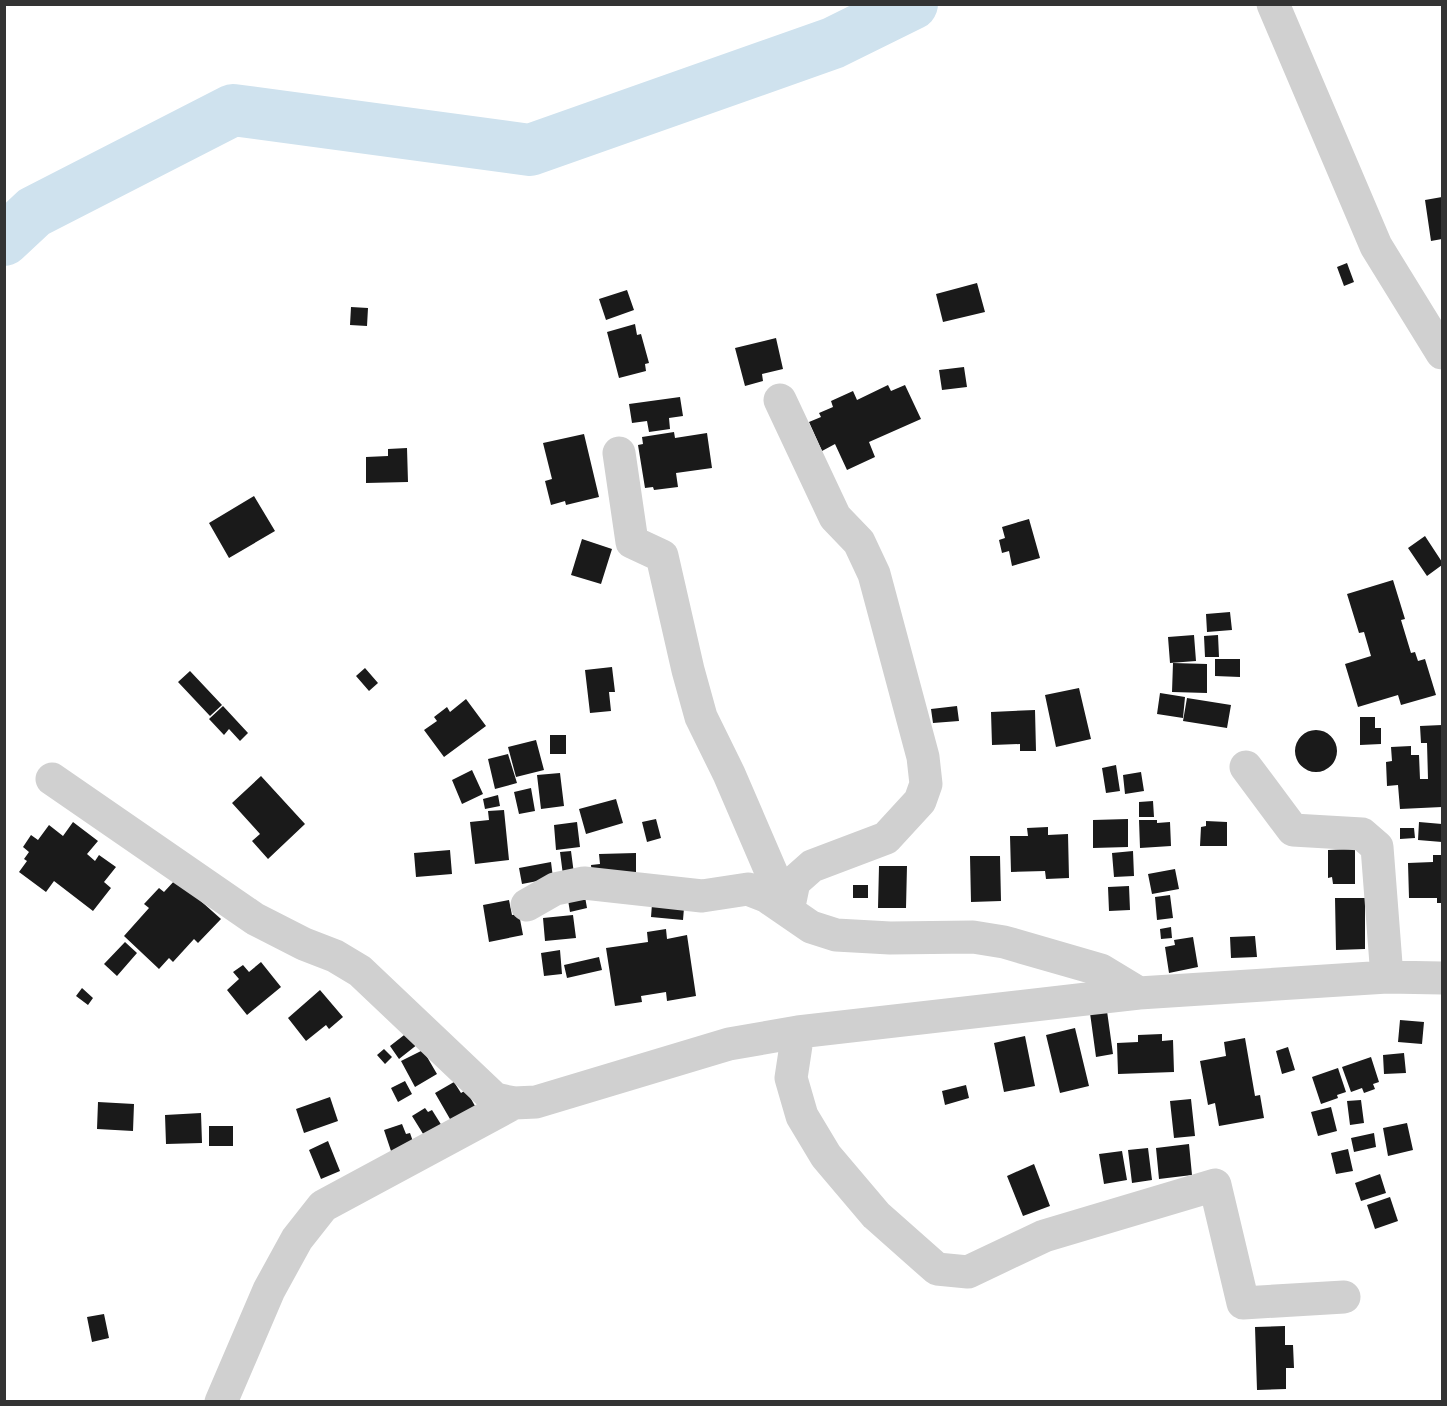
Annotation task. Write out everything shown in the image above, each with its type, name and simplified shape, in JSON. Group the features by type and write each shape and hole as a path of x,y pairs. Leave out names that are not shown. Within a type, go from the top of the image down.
{"street":[{"path":"1273,4 1376,246 1443,353"},
{"path":"780,400 835,517 859,542 874,574 923,757 926,784 920,801 886,838 812,866 794,882 788,912"},
{"path":"619,453 632,542 662,556 701,717 729,774 788,912"},
{"path":"1246,767 1293,830 1362,834 1377,847 1387,977"},
{"path":"52,779 255,919 304,944 335,956 360,971 495,1099 514,1103 536,1101 729,1044 798,1032 1139,993 1387,977 1443,978"},
{"path":"527,905 555,889 584,884 702,896 748,889 766,896 811,927 836,935 890,938 973,937 1004,942 1101,970 1139,993"},
{"path":"798,1032 790,1078 802,1116 826,1156 876,1215 937,1269 968,1272 1044,1236 1215,1185 1243,1303 1344,1297"},
{"path":"221,1401 269,1290 297,1239 323,1206 514,1103"}],"building":[{"path":"1442,197 1442,239 1431,241 1425,200"},
{"path":"1347,263 1354,282 1344,286 1337,267"},
{"path":"977,283 985,312 943,322 936,294"},
{"path":"627,290 634,310 606,320 599,299"},
{"path":"351,307 368,308 367,326 350,325"},
{"path":"635,324 637,335 641,334 649,363 645,364 646,371 619,378 607,332"},
{"path":"776,338 783,369 762,374 763,381 745,386 735,348"},
{"path":"964,367 967,387 942,390 939,370"},
{"path":"888,385 891,391 905,385 921,419 869,442 875,457 847,470 835,444 822,451 809,422 821,417 819,413 833,407 831,401 853,391 857,400"},
{"path":"680,397 683,416 669,418 670,429 649,432 647,421 632,423 629,404"},
{"path":"674,432 675,438 707,433 712,468 676,473 678,487 654,490 653,487 645,488 638,445 643,444 642,437"},
{"path":"584,434 599,497 566,505 565,501 551,505 545,481 552,479 543,443"},
{"path":"407,448 408,482 366,483 366,457 388,456 388,449"},
{"path":"254,496 275,531 229,558 209,523"},
{"path":"1029,519 1040,558 1012,566 1009,551 1002,553 999,540 1005,538 1002,527"},
{"path":"1425,536 1442,562 1442,565 1427,576 1408,548"},
{"path":"582,539 612,549 601,584 571,575"},
{"path":"1393,580 1405,619 1401,620 1411,653 1415,652 1418,661 1425,659 1436,695 1401,705 1398,695 1358,707 1345,664 1371,656 1364,632 1359,633 1347,594"},
{"path":"1230,612 1232,630 1207,632 1206,614"},
{"path":"1194,635 1196,661 1170,663 1168,637"},
{"path":"1218,635 1219,657 1205,657 1204,636"},
{"path":"1215,659 1240,659 1240,677 1215,676"},
{"path":"1173,663 1207,664 1207,693 1172,692"},
{"path":"612,667 615,692 609,692 611,711 590,713 585,670"},
{"path":"365,668 378,683 369,691 356,676"},
{"path":"190,671 222,705 210,716 178,682"},
{"path":"1079,688 1091,739 1056,747 1045,695"},
{"path":"1160,693 1185,697 1183,718 1157,714"},
{"path":"1187,698 1231,705 1227,728 1183,721"},
{"path":"466,699 486,726 444,757 424,730 437,721 434,717 447,707 450,712"},
{"path":"223,706 248,733 240,741 229,729 224,735 209,719"},
{"path":"957,706 959,721 933,723 931,709"},
{"path":"1035,710 1036,751 1020,751 1020,744 992,745 991,712"},
{"path":"1360,717 1375,717 1375,728 1381,728 1381,744 1360,745"},
{"path":"1442,725 1442,807 1400,809 1398,785 1387,786 1386,762 1392,761 1391,747 1411,746 1411,755 1419,755 1420,779 1428,779 1427,743 1421,743 1420,726"},
{"path":"1316,730 1324,731 1331,736 1336,743 1336,759 1331,766 1324,771 1316,772 1308,771 1301,766 1296,759 1295,751 1296,743 1301,736 1308,731"},
{"path":"550,735 566,735 566,754 550,754"},
{"path":"536,740 544,770 516,777 508,747"},
{"path":"508,754 517,783 495,789 488,759"},
{"path":"1116,765 1120,791 1106,793 1102,768"},
{"path":"472,770 483,794 462,804 452,780"},
{"path":"1141,772 1144,791 1125,794 1123,775"},
{"path":"560,773 564,806 541,809 537,775"},
{"path":"261,776 305,824 268,859 252,841 260,834 232,803"},
{"path":"531,788 535,811 519,814 514,792"},
{"path":"498,795 500,806 485,809 483,799"},
{"path":"616,799 623,823 586,834 579,809"},
{"path":"1153,801 1154,817 1139,817 1139,802"},
{"path":"504,810 509,860 475,864 470,822 489,820 488,811"},
{"path":"656,819 661,838 647,842 642,822"},
{"path":"1128,819 1128,847 1093,848 1093,820"},
{"path":"1139,820 1157,820 1157,823 1170,822 1171,846 1140,848"},
{"path":"1206,821 1227,822 1227,846 1200,846 1201,827 1206,826"},
{"path":"73,822 98,841 87,854 95,861 99,855 116,867 104,882 111,888 93,911 54,881 46,892 19,872 27,861 24,859 29,852 23,847 31,835 38,840 49,825 63,836"},
{"path":"577,822 580,847 556,850 554,825"},
{"path":"1419,822 1442,824 1442,842 1418,840"},
{"path":"1048,827 1048,835 1068,834 1069,878 1046,879 1045,871 1011,872 1010,836 1028,836 1027,828"},
{"path":"1400,828 1414,828 1415,838 1400,839"},
{"path":"1355,849 1355,884 1333,884 1332,877 1328,878 1328,850"},
{"path":"450,850 452,874 416,877 414,853"},
{"path":"571,851 574,874 563,875 560,852"},
{"path":"1133,851 1134,876 1114,877 1112,853"},
{"path":"636,853 636,875 592,876 591,865 600,864 599,854"},
{"path":"1433,855 1442,855 1442,903 1437,903 1437,898 1409,898 1408,863 1433,862"},
{"path":"970,856 1000,856 1001,901 971,902"},
{"path":"551,862 553,878 522,884 519,868"},
{"path":"879,866 907,866 906,908 878,908"},
{"path":"1175,869 1179,889 1152,894 1148,874"},
{"path":"176,879 221,919 198,943 194,939 173,962 169,958 159,969 124,936 149,908 144,904 159,888 164,892"},
{"path":"853,885 868,885 868,898 853,898"},
{"path":"1129,886 1130,910 1109,911 1108,887"},
{"path":"584,891 587,908 570,912 567,894"},
{"path":"1170,895 1173,918 1157,920 1155,897"},
{"path":"1335,898 1365,898 1365,949 1336,950"},
{"path":"509,900 512,915 519,914 523,935 489,942 483,905"},
{"path":"652,904 684,908 683,920 651,917"},
{"path":"573,915 576,938 545,941 543,918"},
{"path":"1171,927 1172,938 1161,939 1160,929"},
{"path":"666,929 667,939 687,935 696,996 667,1001 666,992 641,996 642,1002 615,1006 606,948 648,942 647,932"},
{"path":"1255,936 1257,957 1231,958 1230,937"},
{"path":"1193,937 1198,967 1169,973 1165,947 1175,945 1174,940"},
{"path":"125,942 137,953 117,976 104,964"},
{"path":"560,950 562,974 544,976 541,953"},
{"path":"599,957 602,970 567,978 564,965"},
{"path":"261,962 281,987 247,1015 227,990 239,979 233,972 243,965 249,972"},
{"path":"82,988 93,998 88,1005 76,996"},
{"path":"320,990 343,1017 329,1029 326,1025 306,1041 288,1018"},
{"path":"1107,1011 1113,1054 1096,1057 1090,1013"},
{"path":"1400,1020 1424,1022 1422,1044 1398,1042"},
{"path":"1075,1028 1089,1086 1060,1093 1046,1035"},
{"path":"408,1032 418,1044 399,1059 390,1046"},
{"path":"1162,1034 1162,1041 1173,1040 1174,1072 1118,1074 1117,1043 1138,1042 1138,1035"},
{"path":"1025,1036 1035,1086 1004,1092 994,1043"},
{"path":"1245,1038 1255,1096 1260,1095 1264,1118 1219,1126 1215,1103 1208,1105 1200,1061 1226,1056 1224,1042"},
{"path":"1288,1047 1295,1070 1282,1074 1276,1051"},
{"path":"384,1049 392,1057 385,1064 377,1055"},
{"path":"423,1050 437,1074 415,1087 401,1061"},
{"path":"1404,1053 1406,1073 1384,1074 1383,1055"},
{"path":"1371,1057 1379,1082 1373,1084 1375,1089 1364,1093 1362,1088 1351,1092 1342,1067"},
{"path":"1338,1068 1346,1092 1337,1095 1338,1098 1321,1104 1312,1077"},
{"path":"405,1081 412,1094 398,1102 391,1088"},
{"path":"454,1082 461,1093 466,1090 475,1106 454,1126 435,1093"},
{"path":"966,1085 969,1098 945,1105 942,1091"},
{"path":"330,1097 338,1121 304,1133 296,1109"},
{"path":"1191,1099 1195,1136 1174,1138 1170,1101"},
{"path":"1361,1100 1364,1123 1350,1125 1347,1101"},
{"path":"98,1102 134,1104 133,1131 97,1129"},
{"path":"1331,1107 1337,1131 1318,1136 1311,1112"},
{"path":"425,1108 428,1112 432,1110 442,1126 425,1137 412,1116"},
{"path":"201,1113 202,1143 166,1144 165,1115"},
{"path":"1407,1123 1413,1150 1388,1156 1383,1128"},
{"path":"402,1124 406,1134 410,1133 416,1150 393,1157 384,1130"},
{"path":"209,1126 233,1126 233,1146 209,1146"},
{"path":"1374,1133 1376,1147 1354,1152 1351,1138"},
{"path":"328,1141 340,1171 321,1179 309,1150"},
{"path":"1189,1144 1192,1175 1159,1179 1156,1148"},
{"path":"1148,1148 1152,1180 1132,1183 1128,1150"},
{"path":"1348,1149 1353,1171 1336,1174 1331,1153"},
{"path":"1122,1151 1127,1180 1104,1184 1099,1154"},
{"path":"1034,1164 1050,1206 1023,1216 1007,1176"},
{"path":"1380,1174 1386,1193 1361,1201 1355,1183"},
{"path":"1390,1197 1398,1221 1375,1229 1367,1205"},
{"path":"104,1314 109,1338 92,1342 87,1317"},
{"path":"1285,1326 1285,1345 1293,1345 1294,1368 1286,1368 1286,1389 1257,1390 1255,1327"}],"waterway":[{"path":"4,240 34,212 233,110 530,150 833,43 912,4"}]}
